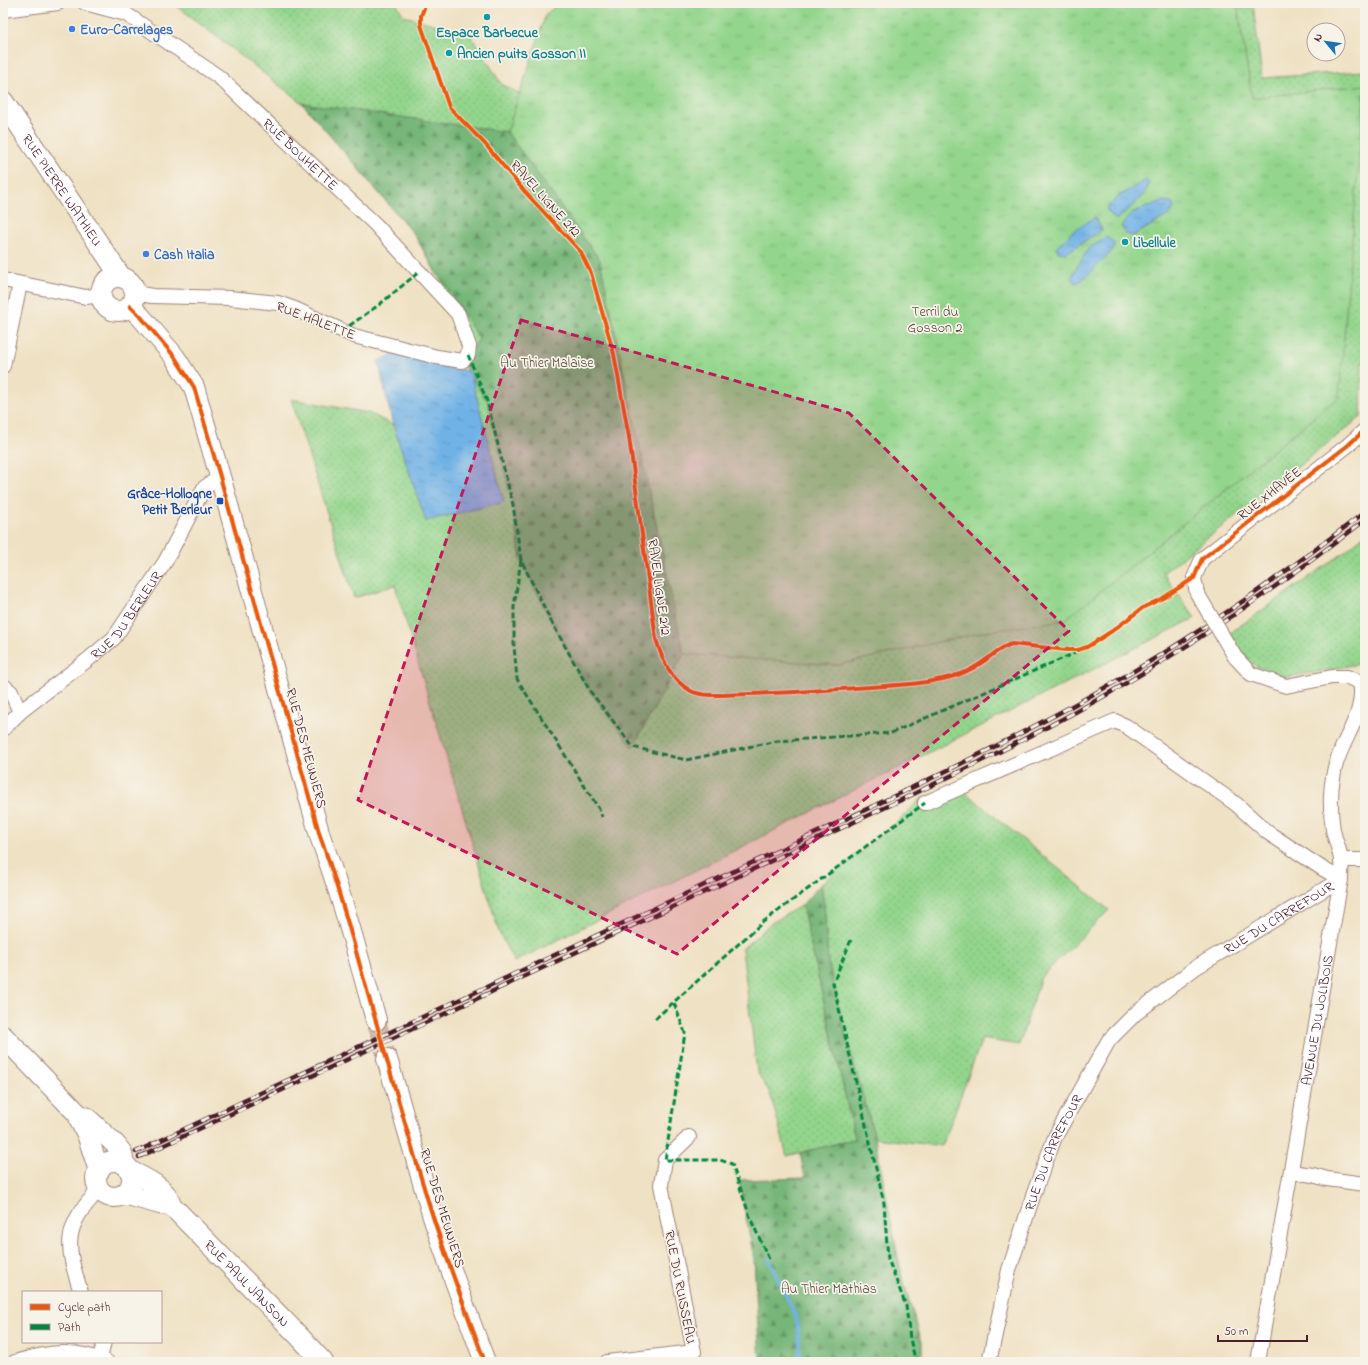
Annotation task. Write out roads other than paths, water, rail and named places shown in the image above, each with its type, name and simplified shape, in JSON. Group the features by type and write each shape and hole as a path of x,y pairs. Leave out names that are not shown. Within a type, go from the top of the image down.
{"street":[{"path":"3,10 58,3"},
{"name":"RUE BOUHETTE","path":"85,3 126,14 219,77 375,224 458,314 469,346 468,355"},
{"name":"RUE PIERRE WATHIEU","path":"3,101 108,259 108,286"},
{"path":"3,280 86,297 108,286 128,280 132,284 133,300 126,309 118,312 106,307 102,301 108,286"},
{"path":"3,366 20,284"},
{"name":"RUE HALETTE","path":"133,300 152,296 230,298 278,304 295,309 354,336 437,357 462,361 468,355"},
{"name":"RUE DES MEUNIERS","path":"133,300 141,317 174,356 194,387 320,836 353,938 376,1020"},
{"name":"RUE XHAVÉE","path":"1362,679 1332,677 1286,686 1250,674 1235,656 1197,593 1194,578 1202,559 1347,446 1365,430"},
{"name":"RUE DU BERLEUR","path":"3,729 20,712 114,638 165,562 204,488 211,483 221,480"},
{"name":"AVENUE DU JOLIBOIS","path":"1258,1362 1341,879 1341,860 1333,832 1332,822 1332,782 1339,754 1360,707 1362,679"},
{"path":"3,685 11,692 20,712"},
{"name":"RUE DU CARREFOUR","path":"925,803 1115,721 1126,726 1236,804 1267,832 1323,869 1341,879 1195,968 1135,1014 1109,1040 1055,1137 1009,1270 989,1362"},
{"path":"1341,860 1365,860"},
{"path":"3,1036 79,1115 86,1117 116,1145 122,1153 132,1177 132,1183 129,1189 107,1187 80,1211 73,1225 70,1246 71,1260 81,1291"},
{"name":"RUE DES MEUNIERS","path":"387,1059 433,1217 455,1281 486,1362"},
{"path":"79,1115 80,1121 88,1136 107,1187"},
{"name":"RUE DU RUISSEAU","path":"607,1362 694,1352 661,1185 665,1160 689,1137"},
{"path":"90,1291 78,1257 78,1239 81,1226 107,1187 104,1165 114,1161 127,1167"},
{"name":"RUE PAUL JANSON","path":"127,1167 155,1185 168,1197 171,1205 323,1362"},
{"path":"1291,1172 1365,1184"},
{"path":"107,1187 160,1204 171,1205"},
{"path":"15,1362 32,1356 54,1353 75,1352 96,1354 103,1343"}],"water":[{"path":"1146,180 1149,183 1145,193 1116,220 1106,209 1119,196"},
{"path":"1163,201 1172,202 1174,208 1167,216 1133,236 1126,234 1121,226 1134,212"},
{"path":"1095,217 1102,230 1066,253 1058,252 1057,247 1072,232"},
{"path":"1107,237 1114,243 1114,249 1083,280 1076,283 1072,279 1075,270 1089,248"},
{"path":"393,352 470,372 504,502 426,521 393,425 378,361 388,357"}],"waterway":[{"path":"769,1259 796,1317 800,1347 799,1362"}],"tunnel":[{"path":"376,1020 387,1059"}],"railway":[{"path":"136,1152 850,817 951,769 1050,718 1134,671 1202,629 1301,560 1365,512"},
{"path":"139,1157 901,800 1030,736 1106,695 1206,634 1270,590 1365,520"}],"place":[{"name":"Espace Barbecue","path":"487,17"},
{"name":"Euro-Carrelages","path":"72,29"},
{"name":"Ancien puits Gosson II","path":"449,53"},
{"name":"Libellule","path":"1125,242"},
{"name":"Cash Italia","path":"146,254"},
{"name":"Grâce-Hollogne Petit Berleur","path":"220,501"}],"park label":[{"name":"Terril du Gosson 2","path":"935,320"},
{"name":"Au Thier Malaise","path":"547,362"},
{"name":"Au Thier Mathias","path":"829,1288"}]}
